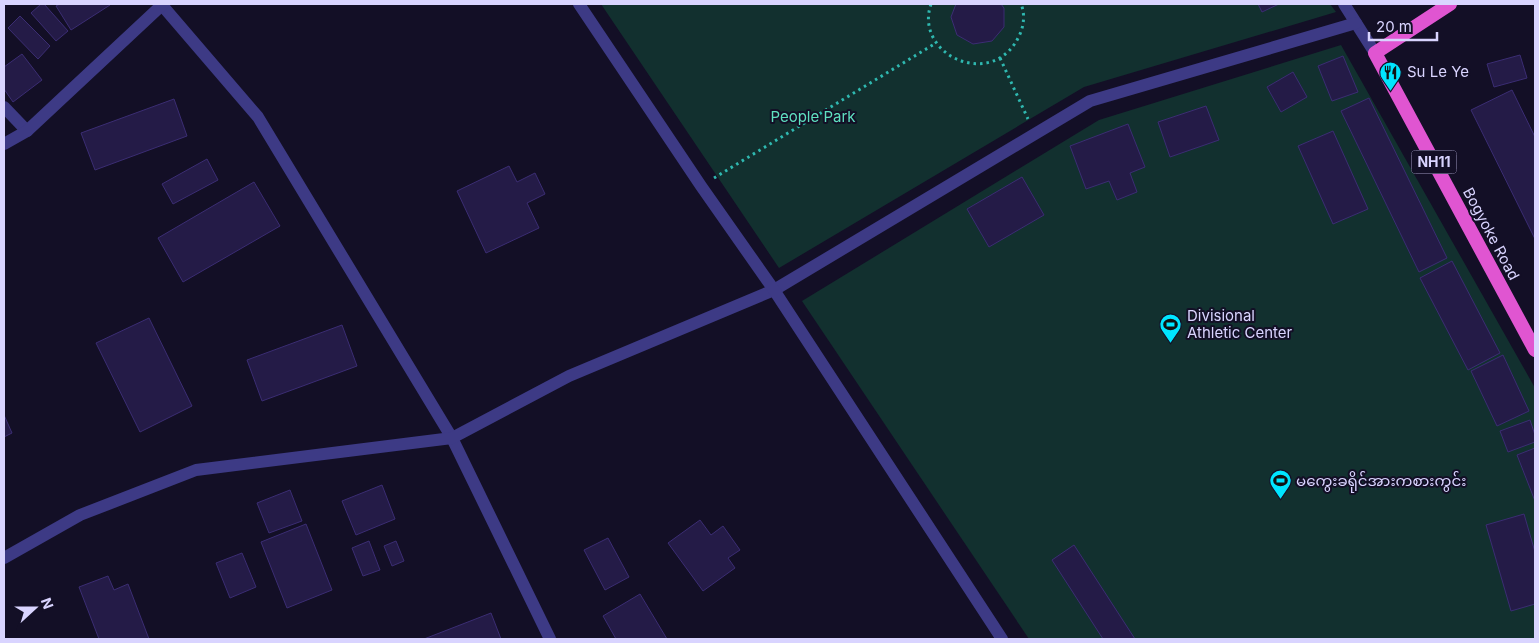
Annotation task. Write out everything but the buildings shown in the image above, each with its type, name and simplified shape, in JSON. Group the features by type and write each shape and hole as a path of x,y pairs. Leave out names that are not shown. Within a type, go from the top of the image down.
{"highway":[{"path":"1375,53 1450,4"},
{"name":"Bogyoke Road","path":"1375,53 1535,350"}],"street":[{"path":"4,144 27,131 162,4 258,118 452,438 550,639"},
{"path":"578,4 774,290 1002,639"},
{"path":"1344,4 1375,53"},
{"path":"4,558 80,515 196,470 452,438 569,376 774,290 1090,101 1356,23"},
{"path":"4,107 27,131"}],"path":[{"path":"931,4 929,25 936,43 949,56 966,64 985,64 1000,58 1016,44 1023,26 1022,4"},
{"path":"701,186 936,43"},
{"path":"1000,58 1036,134"}],"green space":[{"name":"People Park","path":"601,4 1330,4 1336,12 1084,87 779,268"},
{"name":"Divisional Athletic Center","path":"1341,45 1535,388 1535,639 1029,639 802,301 1099,120"}],"place":[{"name":"Su Le Ye","path":"1391,91"},
{"name":"Divisional Athletic Center","path":"1171,344"},
{"name":"မကွေးခရိုင်အားကစားကွင်း","path":"1280,500"}]}
